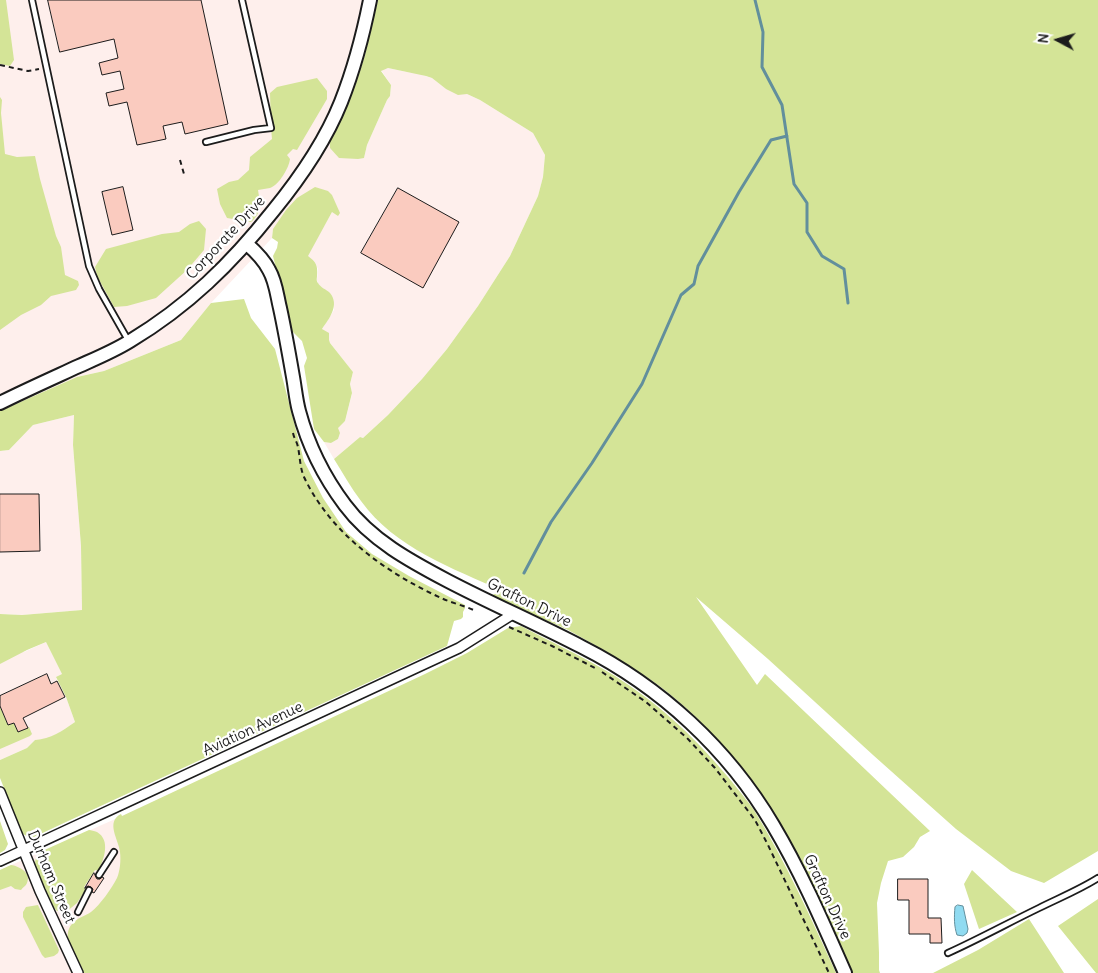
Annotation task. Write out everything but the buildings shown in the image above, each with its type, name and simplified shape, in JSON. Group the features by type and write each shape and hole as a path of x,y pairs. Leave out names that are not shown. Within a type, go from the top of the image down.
{"street":[{"name":"Corporate Drive","path":"0,403 129,342 154,326 209,283 247,244 309,164 329,128 350,78 370,0"},
{"name":"Grafton Drive","path":"247,244 266,263 272,275 299,411 320,466 346,507 362,524 394,551 414,564 603,658 642,683 679,712 713,746 742,780 774,826 845,973"},
{"name":"Aviation Avenue","path":"0,861 459,648 513,614"},
{"name":"Durham Street","path":"0,792 40,891 78,973"}],"lane":[{"path":"32,0 89,266 99,289 129,342"},
{"path":"206,142 254,130 271,128 242,0"},
{"path":"99,875 114,852"},
{"path":"948,952 1078,890 1098,878"},
{"path":"78,912 89,890"}],"path":[{"path":"0,65 28,71 46,67"},
{"path":"180,160 184,174"},
{"path":"296,441 300,462"},
{"path":"509,627 552,646 600,671 646,702 687,738 715,768 758,826 829,973"}],"shaded area":[{"path":"0,0 378,0 365,55 346,109 364,158 367,145 390,96 391,85 381,70 388,68 416,73 432,78 446,89 467,94 480,100 533,133 545,155 543,177 538,196 510,256 478,306 447,349 388,415 363,438 360,437 334,459 324,442 331,443 338,439 340,433 337,428 345,421 352,394 350,384 353,372 330,343 322,329 334,310 333,298 318,284 318,269 314,261 307,256 332,212 332,195 273,229 272,238 211,303 181,340 104,371 77,377 0,411"},
{"path":"74,415 73,445 81,546 82,610 22,615 0,614 0,451 9,450 33,425"},
{"path":"46,642 62,674 56,678 66,697 75,722 59,733 46,739 35,740 27,748 0,760 0,648 24,652"},
{"path":"122,816 233,973 0,973 0,870"}],"green space":[{"path":"0,0 6,0 14,60 10,66 0,64"},
{"path":"378,0 1098,0 1098,851 1044,883 1011,871 956,829 768,659 696,597 757,685 765,674 930,831 920,837 914,847 903,857 888,861 877,903 880,973 852,973 787,837 746,774 696,718 658,685 625,663 568,630 492,595 503,591 445,565 407,544 390,532 357,496 334,459 360,437 363,438 422,379 447,349 478,306 510,256 538,196 543,177 545,155 533,133 480,100 467,94 458,95 446,89 432,78 388,68 381,71 391,85 390,96 367,145 364,158 339,158 330,148 330,142 355,86 365,55"},
{"path":"317,78 327,91 327,99 297,150 293,149 287,155 290,159 283,176 270,188 258,190 259,212 251,222 227,218 220,204 217,189 229,182 238,180 249,170 250,157 272,139 270,93 277,87"},
{"path":"0,97 2,100 1,113 5,154 17,157 35,156 56,236 61,247 65,275 78,281 79,285 76,290 51,296 41,305 21,315 0,330"},
{"path":"315,187 328,191 332,195 340,213 338,216 332,212 308,256 317,266 317,282 330,293 334,302 334,307 328,321 322,329 329,333 330,343 353,372 350,384 352,393 345,421 338,428 340,433 338,439 331,443 324,442 314,429 304,366 307,358 302,341 291,330 273,256 278,242 272,238 273,229 297,198"},
{"path":"199,221 206,229 204,250 187,270 156,298 127,306 114,307 97,276 95,267 106,249 162,234 179,232 190,224"},
{"path":"244,299 251,318 275,349 304,461 323,498 346,532 372,554 465,605 463,617 454,621 447,646 34,837 26,836 21,831 0,778 0,760 27,748 35,740 56,734 75,722 56,677 62,674 46,642 0,664 0,614 22,615 82,610 81,546 73,445 74,415 33,425 9,450 0,451 0,411 77,377 104,371 181,340 211,303"},
{"path":"521,626 595,664 623,681 671,718 715,761 754,810 766,830 798,890 836,973 84,973 69,942 68,932 74,922 91,912 98,905 117,878 120,869 120,858 113,826 116,817 121,814 122,816 425,674 467,653 508,628"},
{"path":"0,707 8,725 14,723 18,732 29,727 32,734 0,749"},
{"path":"0,821 8,844 5,850 0,853"},
{"path":"89,830 97,832 104,840 105,850 102,861 98,871 95,870 84,887 86,889 77,903 66,912 57,911 53,907 35,868 36,857 40,852"},
{"path":"11,865 20,868 26,873 28,876 27,883 21,890 11,886 0,890 0,870"},
{"path":"972,870 1017,912 979,929 964,884"},
{"path":"1098,899 1098,973 1096,973 1058,926"},
{"path":"38,905 59,950 54,956 45,958 23,917 26,907"},
{"path":"1029,919 1064,973 933,973 978,950"}],"water":[{"path":"958,905 963,906 968,929 967,933 963,936 957,935 955,928 955,907"}],"waterway":[{"path":"755,0 763,32 762,67 782,105 794,184 807,203 807,232 822,256 844,269 848,303"},
{"path":"524,573 551,522 592,463 642,384 681,295 694,284 698,266 739,192 771,140 787,136"}]}
